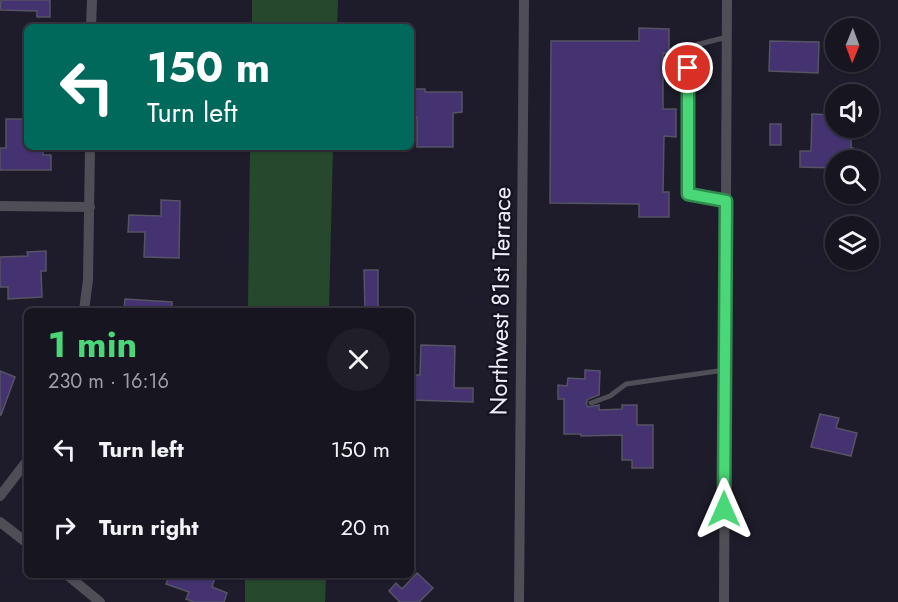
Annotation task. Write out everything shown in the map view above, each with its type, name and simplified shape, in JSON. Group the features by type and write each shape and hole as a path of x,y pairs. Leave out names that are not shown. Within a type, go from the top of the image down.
{"street":[{"path":"92,0 92,24"},
{"name":"Northwest 81st Terrace","path":"519,602 524,0"},
{"path":"724,602 727,0"},
{"path":"84,308 88,280 90,150"},
{"path":"0,206 90,207"},
{"path":"0,496 24,465"},
{"path":"0,522 24,541"},
{"path":"71,578 100,602"}],"lane":[{"path":"726,201 688,194 688,47 727,37"},
{"path":"591,403 610,396 626,384 725,370"}],"green space":[{"path":"252,0 338,0 337,24 252,24"},
{"path":"250,150 333,150 329,308 248,308"},
{"path":"245,578 326,578 325,602 245,602"}],"building":[{"path":"1,0 50,0 50,17 37,17 37,11 0,10"},
{"path":"639,28 669,29 669,54 663,53 663,109 676,109 676,137 664,136 663,192 669,192 669,217 639,217 639,204 550,203 551,41 639,41"},
{"path":"770,41 819,42 818,73 769,71"},
{"path":"414,89 425,89 425,92 462,92 462,112 453,113 453,147 417,147 417,117 414,117"},
{"path":"812,114 825,115 825,138 851,138 851,148 853,148 853,150 825,150 825,168 800,167 800,151 811,151"},
{"path":"6,119 24,119 24,150 43,150 43,155 51,155 51,170 0,170 0,148 6,148"},
{"path":"770,124 781,124 781,145 770,145"},
{"path":"161,200 180,201 179,258 144,257 145,232 128,232 129,215 161,216"},
{"path":"46,251 46,271 41,271 42,297 8,299 8,287 0,287 0,257 28,256 27,252"},
{"path":"364,270 378,270 378,308 365,308"},
{"path":"125,299 172,302 172,308 124,308"},
{"path":"421,345 455,346 454,388 473,388 473,402 414,400 414,375 420,375"},
{"path":"585,370 600,371 599,395 588,399 586,404 588,407 599,405 599,410 622,409 622,405 637,405 637,425 653,425 653,468 632,468 632,460 622,460 622,435 564,434 564,399 558,399 558,385 567,386 568,378 585,379"},
{"path":"0,371 15,377 1,415 0,415"},
{"path":"820,414 839,418 836,428 857,433 851,456 811,447"},
{"path":"417,573 433,588 419,602 400,602 389,591 396,583 402,589"},
{"path":"168,578 215,578 212,587 227,593 224,602 194,602 186,599 189,592 166,584"}],"route":[{"path":"688,68 688,194 726,201 724,509"}]}
